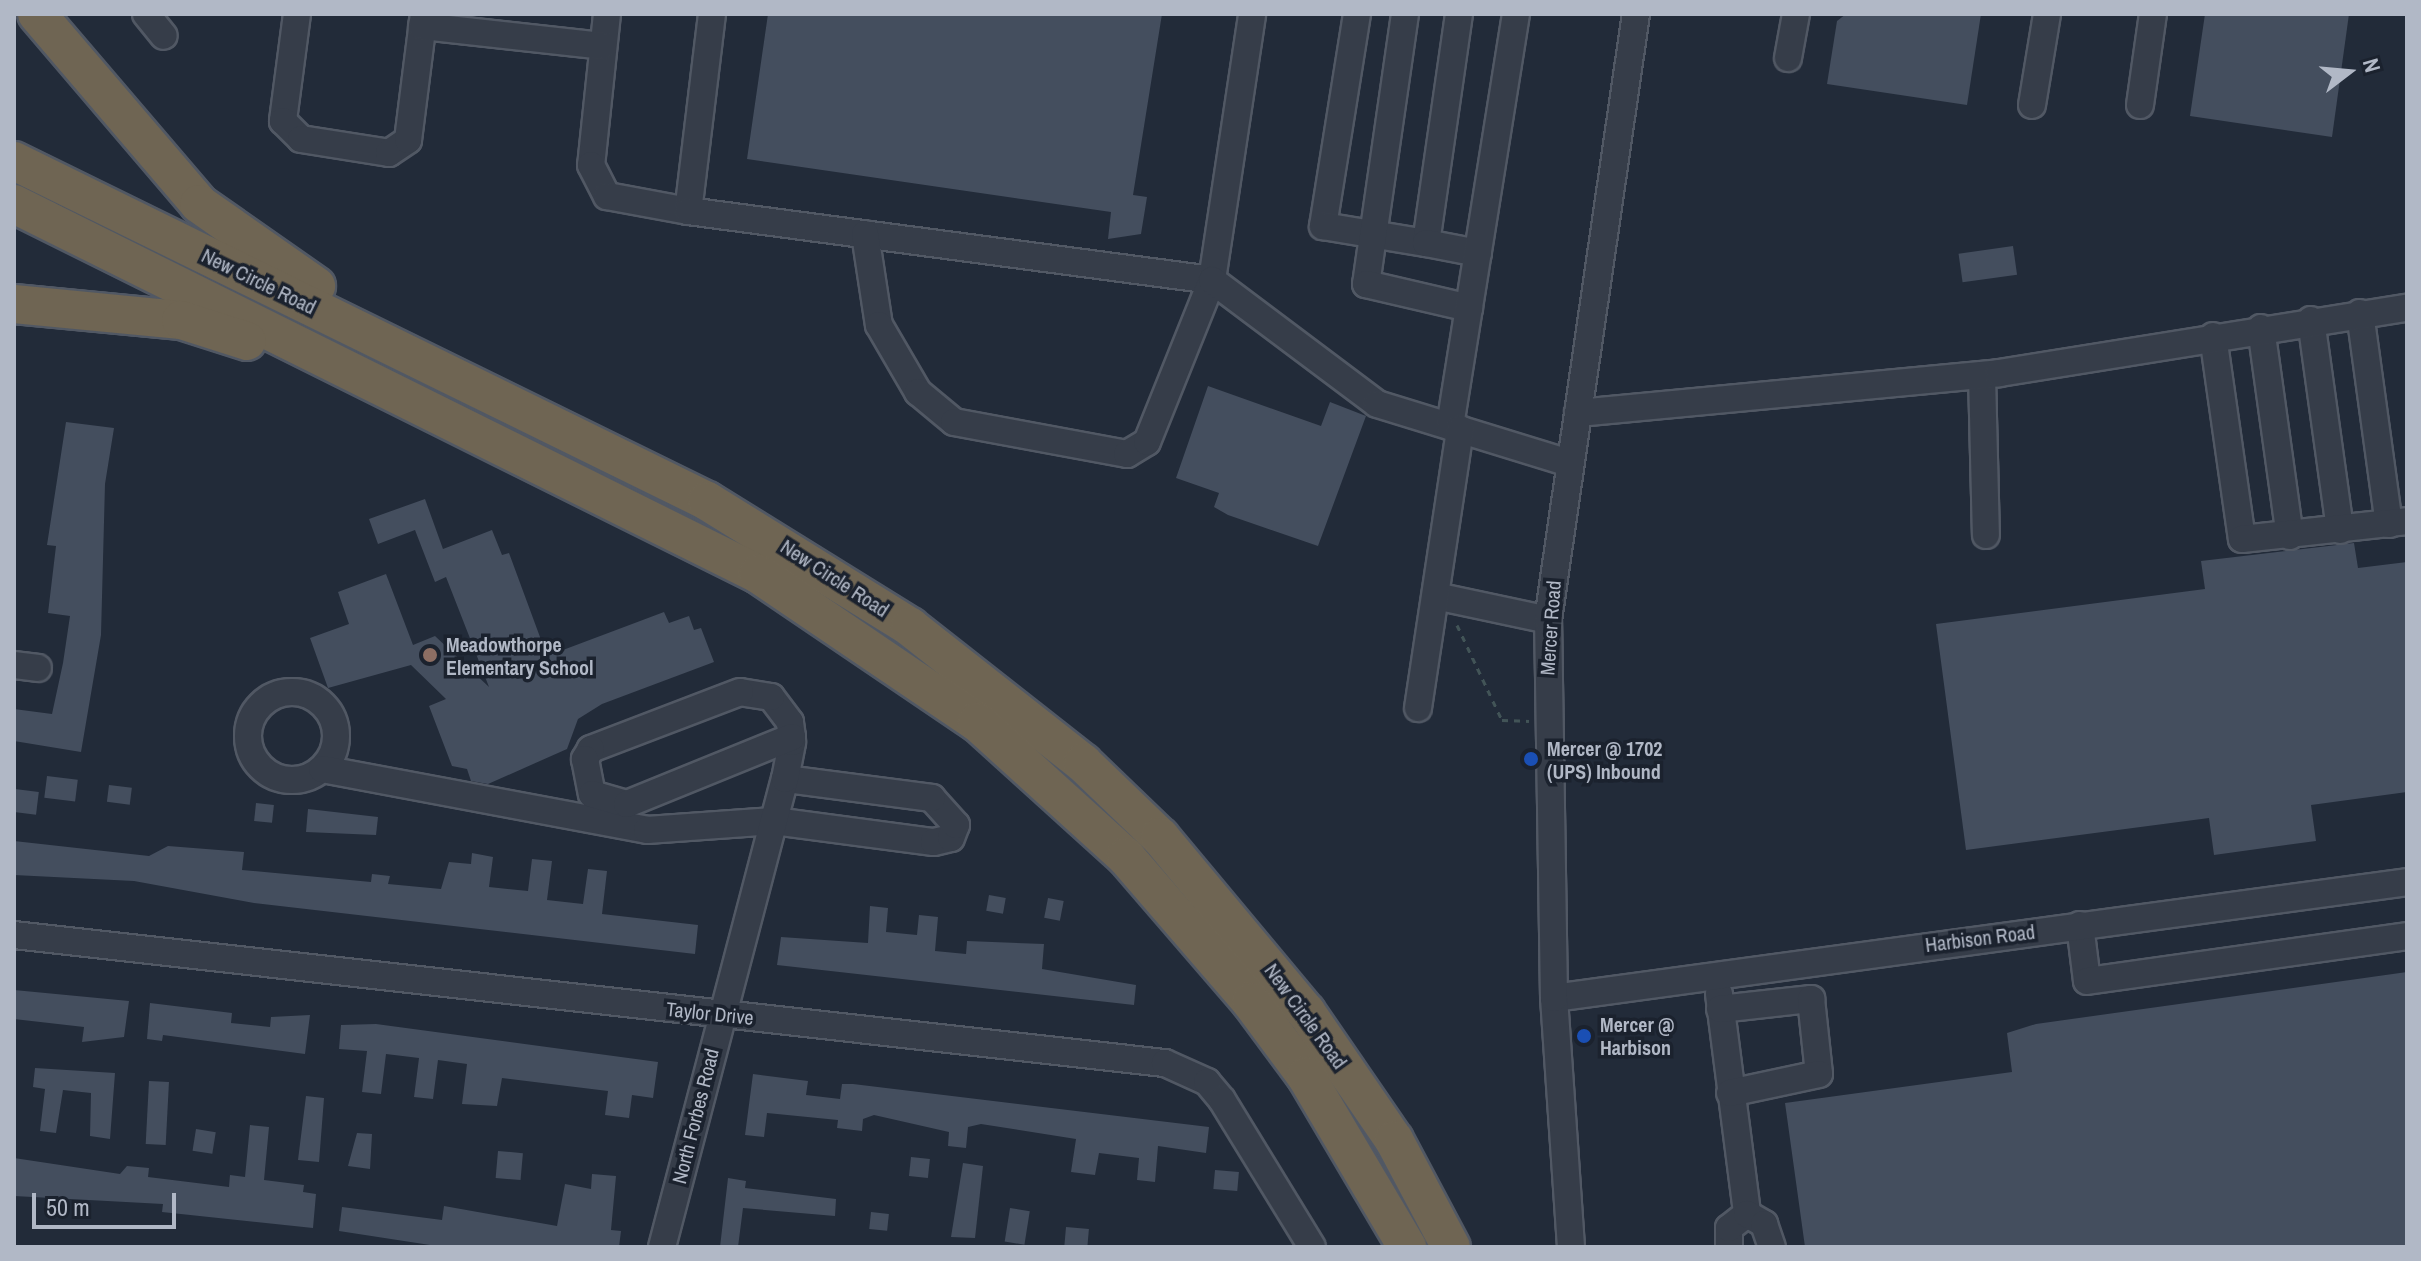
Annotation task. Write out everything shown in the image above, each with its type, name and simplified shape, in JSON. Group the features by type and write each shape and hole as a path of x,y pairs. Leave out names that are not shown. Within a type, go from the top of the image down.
{"highway":[{"path":"37,14 165,167 234,234 464,379"},
{"name":"New Circle Road","path":"14,161 464,379 817,565 1083,763 1160,837 1306,1012 1394,1140 1451,1247"},
{"name":"New Circle Road","path":"14,204 459,422 813,606 1024,763 1126,857 1251,1002 1306,1076 1407,1247"},
{"path":"14,304 111,309 209,327 459,422"}],"street":[{"path":"146,14 164,36"},
{"path":"297,14 283,121 301,139 389,153 408,140 423,20 603,46"},
{"path":"607,14 591,165 607,196 688,211 1212,280 1377,404 1569,463"},
{"path":"688,211 712,14"},
{"path":"865,234 879,325 918,392 954,422 1127,454 1147,442 1212,280 1252,14"},
{"path":"1357,14 1323,226 1478,253"},
{"path":"1405,14 1366,284 1469,308"},
{"path":"1426,243 1459,14"},
{"path":"1445,605 1455,428 1469,308 1516,14"},
{"name":"Mercer Road","path":"1571,1247 1554,998 1548,620 1636,14"},
{"path":"1788,58 1796,14"},
{"path":"2032,105 2047,14"},
{"path":"2140,105 2153,14"},
{"path":"1578,413 1982,375 2311,320 2407,308"},
{"path":"2213,336 2238,529 2250,542 2398,522 2360,313"},
{"path":"2311,320 2340,530"},
{"path":"2261,328 2290,536"},
{"path":"1982,375 1986,535"},
{"path":"1418,708 1429,618 1445,605 1548,620"},
{"path":"755,691 783,706 792,737 627,804 600,801 586,781 591,749 740,692 755,691"},
{"name":"North Forbes Road","path":"662,1247 785,779 792,737"},
{"path":"322,769 647,830 934,842 951,838 956,825 932,798 785,779"},
{"name":"Harbison Road","path":"1554,998 1716,971 2407,882"},
{"path":"2080,925 2087,981 2407,936"},
{"name":"Taylor Drive","path":"14,935 1183,1068 1222,1100 1312,1247"},
{"path":"1716,971 1747,1214"},
{"path":"1720,1009 1811,999 1819,1074 1730,1093"},
{"path":"1729,1247 1729,1228 1747,1214"},
{"path":"1747,1214 1764,1224 1772,1247"}],"path":[{"path":"1445,605 1502,720 1535,721"}],"building":[{"path":"768,14 1162,14 1133,195 1147,197 1141,234 1108,239 1111,212 747,159"},
{"path":"1846,14 1981,14 1967,105 1827,84 1837,21"},
{"path":"2205,14 2349,14 2332,137 2190,116"},
{"path":"2013,246 2017,275 1963,282 1959,254"},
{"path":"1208,386 1321,426 1330,402 1366,416 1318,546 1228,515 1214,507 1219,493 1176,478"},
{"path":"66,422 114,428 105,484 101,635 81,752 14,741 14,709 52,714 63,663 70,616 48,613 56,546 47,545"},
{"path":"425,499 443,549 492,530 502,555 509,553 547,656 664,612 669,623 689,616 694,630 701,628 714,662 602,704 578,719 567,749 488,784 471,781 467,769 452,766 429,706 446,699 411,665 328,688 310,638 349,624 338,592 386,574 413,645 435,636 489,687 446,577 435,582 415,530 378,544 369,519"},
{"path":"2354,543 2358,568 2407,562 2407,792 2311,805 2316,841 2214,855 2209,818 1966,850 1936,624 2205,589 2201,561"},
{"path":"47,776 78,780 75,802 44,798"},
{"path":"109,785 132,788 130,805 107,802"},
{"path":"15,789 39,792 36,815 14,812"},
{"path":"256,803 274,805 272,823 254,821"},
{"path":"308,809 378,817 376,835 306,832"},
{"path":"14,841 149,856 168,846 244,852 242,870 371,882 372,874 390,876 388,884 441,889 449,862 471,864 472,853 493,857 489,887 528,891 532,859 552,861 547,900 583,904 588,869 607,871 602,914 698,925 695,954 254,903 134,881 14,875"},
{"path":"989,895 1006,898 1003,914 986,911"},
{"path":"1048,898 1064,901 1060,921 1044,918"},
{"path":"870,906 888,908 886,932 917,935 919,915 938,917 935,951 966,954 967,941 1044,944 1042,969 1136,985 1134,1005 777,965 781,937 868,943"},
{"path":"2407,972 2407,1247 1805,1247 1785,1103 2012,1072 2007,1033 2036,1024"},
{"path":"14,990 129,1001 124,1037 82,1042 84,1027 14,1019"},
{"path":"150,1003 232,1013 231,1023 270,1027 271,1017 310,1015 305,1054 163,1035 162,1041 147,1039"},
{"path":"376,1024 658,1062 653,1098 632,1095 629,1118 605,1115 608,1091 502,1078 497,1106 462,1104 467,1064 438,1060 433,1099 414,1097 419,1058 386,1054 381,1094 362,1092 367,1051 339,1049 341,1025"},
{"path":"35,1068 115,1073 110,1139 90,1136 91,1093 63,1090 56,1133 40,1131 45,1089 33,1087"},
{"path":"753,1074 808,1081 806,1095 840,1099 842,1084 853,1084 1209,1127 1206,1153 1158,1146 1155,1182 1137,1180 1139,1158 1099,1153 1095,1175 1071,1172 1076,1139 981,1124 968,1127 966,1148 948,1146 949,1132 874,1115 863,1119 862,1131 837,1128 838,1120 767,1113 764,1137 745,1135"},
{"path":"149,1081 169,1082 166,1145 146,1144"},
{"path":"306,1096 324,1098 319,1162 298,1160"},
{"path":"250,1125 269,1127 264,1180 304,1185 303,1192 316,1194 313,1228 162,1212 163,1204 14,1196 14,1158 120,1174 127,1166 149,1168 148,1177 229,1187 230,1175 245,1177"},
{"path":"196,1129 216,1132 212,1154 193,1151"},
{"path":"357,1133 372,1134 370,1169 348,1166"},
{"path":"498,1151 523,1153 521,1180 496,1178"},
{"path":"911,1157 930,1159 928,1178 909,1176"},
{"path":"963,1163 983,1166 975,1238 951,1237"},
{"path":"1215,1170 1239,1172 1237,1191 1213,1189"},
{"path":"592,1174 616,1176 611,1230 621,1231 619,1247 443,1247 339,1231 342,1207 442,1220 444,1206 557,1226 565,1184 591,1189"},
{"path":"728,1178 746,1181 745,1188 836,1199 835,1216 743,1208 738,1247 720,1247"},
{"path":"1010,1208 1030,1211 1024,1245 1005,1242"},
{"path":"871,1212 889,1214 887,1231 869,1229"},
{"path":"1066,1227 1089,1229 1087,1247 1064,1247"}],"place":[{"name":"Meadowthorpe Elementary School","path":"430,655"},
{"name":"Mercer @ 1702 (UPS) Inbound","path":"1531,759"},
{"name":"Mercer @ Harbison","path":"1584,1036"}]}
